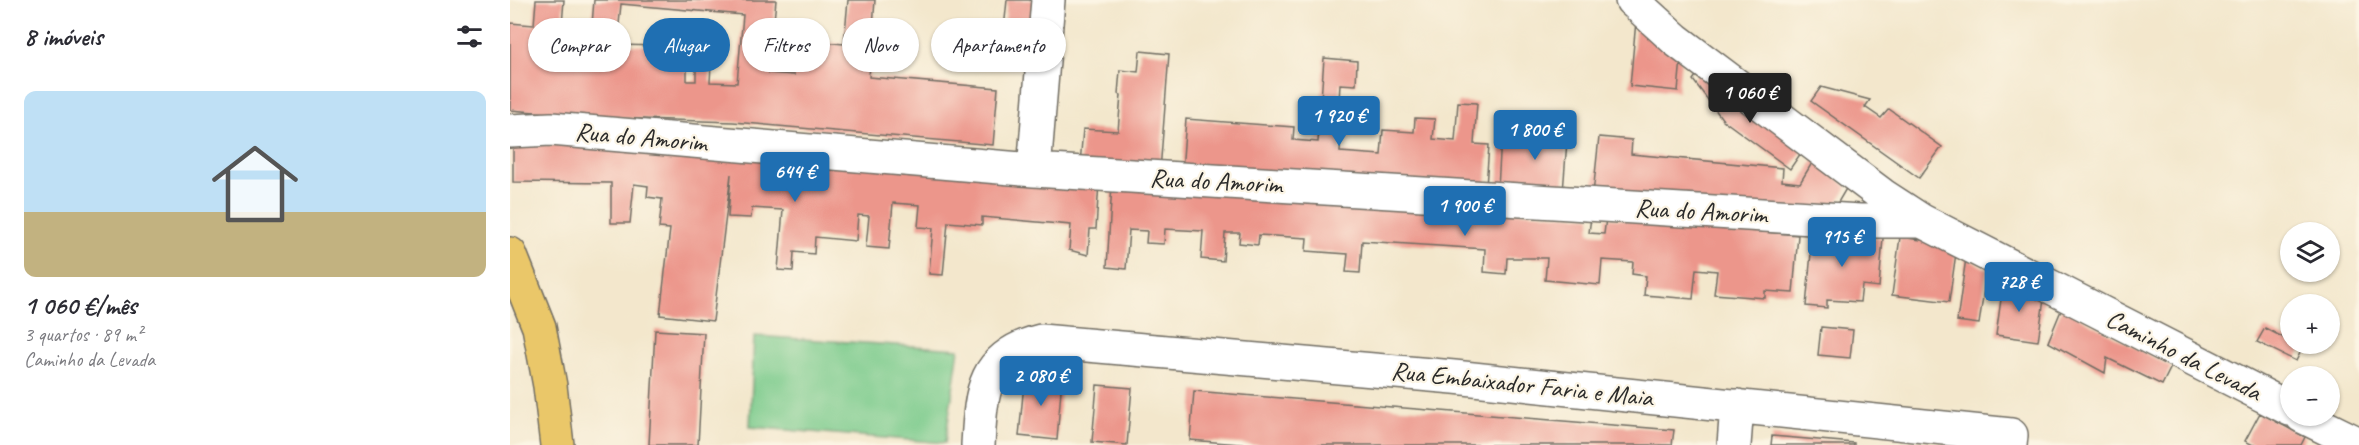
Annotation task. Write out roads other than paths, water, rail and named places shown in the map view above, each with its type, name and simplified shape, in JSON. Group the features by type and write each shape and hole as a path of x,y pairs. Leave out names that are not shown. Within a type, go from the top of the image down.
{"main road":[{"path":"510,254 538,327 550,386 557,445"}],"street":[{"path":"1034,170 1048,0"},
{"name":"Caminho da Levada","path":"1632,0 1676,40 1882,195 1922,221 2280,404"},
{"name":"Rua do Amorim","path":"510,131 551,129 1034,170 1860,221 1922,221"},
{"name":"Rua Embaixador Faria e Maia","path":"978,445 982,391 989,374 1006,356 1022,346 1041,341 1454,377 2011,435 2010,445"},
{"path":"1734,445 1737,406"},
{"path":"2322,426 2359,444"}]}
